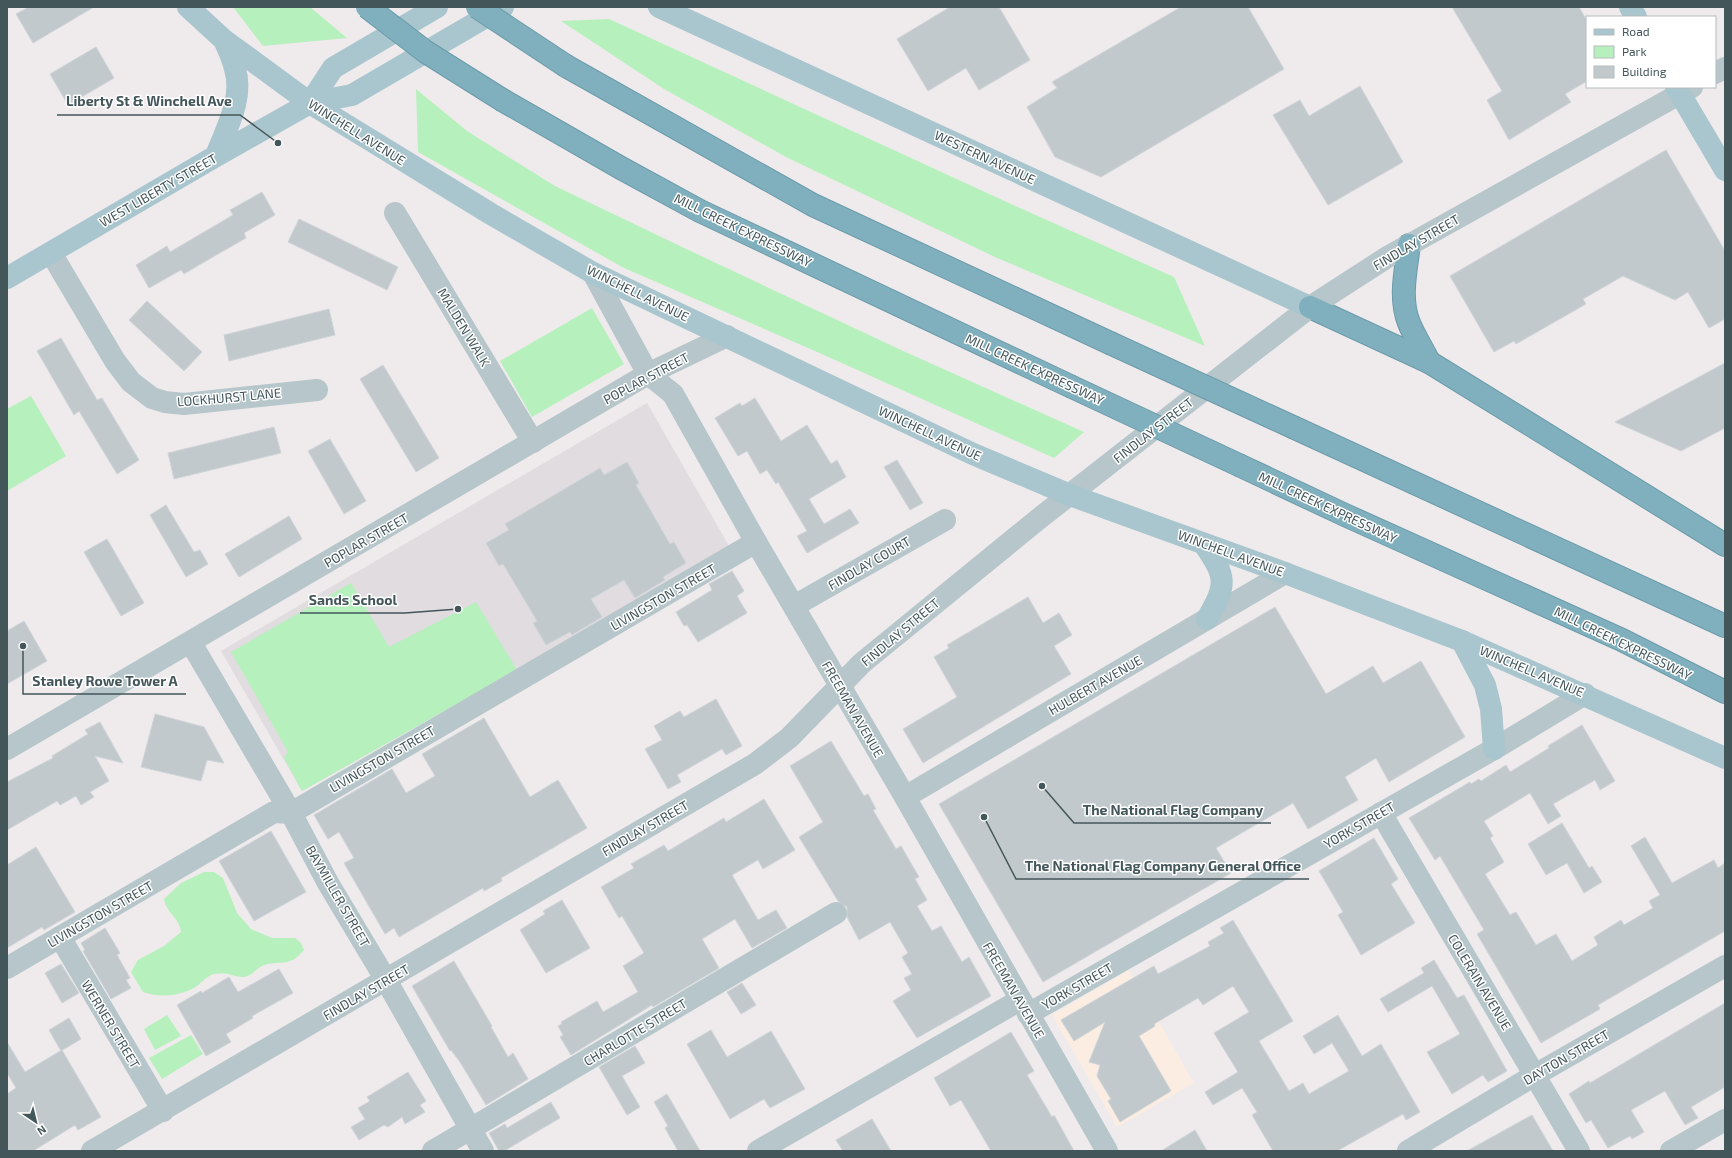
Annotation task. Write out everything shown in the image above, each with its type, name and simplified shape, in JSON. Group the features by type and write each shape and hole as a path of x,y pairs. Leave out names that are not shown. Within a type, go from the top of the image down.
{"highway":[{"name":"MILL CREEK EXPRESSWAY","path":"367,7 426,52 504,101 700,211 1345,516 1622,640 1725,692"},
{"path":"477,7 566,66 813,205 1725,626"},
{"path":"1409,245 1404,284 1405,305 1408,322 1429,362"},
{"path":"1310,307 1429,362 1725,545"}],"main road":[{"name":"WINCHELL AVENUE","path":"188,7 224,40 310,103 491,214 593,273 973,454 1070,495 1285,573 1462,641 1585,694 1725,758"},
{"name":"WEST LIBERTY STREET","path":"310,103 333,68 437,7"},
{"name":"WEST LIBERTY STREET","path":"7,278 310,103 352,96 503,7"},
{"name":"WESTERN AVENUE","path":"659,7 1310,307"},
{"path":"1630,7 1635,16"},
{"path":"216,156 234,108 238,88 236,70 224,40"},
{"path":"1683,89 1725,170"},
{"path":"1204,544 1219,567 1223,583 1218,600 1208,619"},
{"path":"1462,641 1485,685 1491,709 1494,749"}],"street":[{"path":"1716,72 1725,68"},
{"name":"FINDLAY STREET","path":"92,1151 163,1111 640,830 755,764 789,738 862,663 1070,495 1310,307 1341,286 1409,245 1683,89"},
{"name":"MALDEN WALK","path":"395,214 533,442"},
{"name":"LOCKHURST LANE","path":"51,252 115,361 131,382 152,398 165,402 184,404 317,390"},
{"name":"FREEMAN AVENUE","path":"593,273 648,374 673,394 756,542 905,797 1107,1151"},
{"name":"POPLAR STREET","path":"7,749 191,643 648,374 727,336"},
{"name":"FINDLAY COURT","path":"794,606 945,520"},
{"name":"LIVINGSTON STREET","path":"7,968 274,812 291,812 756,542"},
{"name":"HULBERT AVENUE","path":"905,797 1285,573"},
{"name":"BAYMILLER STREET","path":"191,643 291,812 328,883 386,980 482,1151"},
{"name":"YORK STREET","path":"758,1151 1381,813 1494,749 1585,694"},
{"name":"COLERAIN AVENUE","path":"1381,813 1580,1151"},
{"name":"CHARLOTTE STREET","path":"433,1151 836,913"},
{"name":"WERNER STREET","path":"60,937 163,1111"},
{"name":"DAYTON STREET","path":"1408,1151 1535,1075 1725,966"},
{"path":"1671,1151 1725,1120"}],"shaded area":[{"path":"647,403 729,546 517,670 302,791 221,651"},
{"path":"1129,970 1194,1083 1117,1127 1052,1015"}],"green space":[{"path":"233,7 310,7 347,38 263,46"},
{"path":"609,19 1011,204 1174,277 1205,346 995,257 786,157 664,89 561,21"},
{"path":"416,89 467,131 555,186 901,350 1084,432 1054,458 815,351 624,268 418,152"},
{"path":"592,308 624,364 532,417 500,361"},
{"path":"31,396 66,456 7,491 7,409"},
{"path":"351,583 389,647 476,602 517,670 302,791 284,758 288,752 231,652"},
{"path":"204,872 214,872 223,878 237,913 251,929 272,938 295,938 301,943 304,950 293,960 262,966 252,974 244,977 219,973 211,975 194,988 182,993 156,995 143,992 131,972 138,960 164,946 181,932 178,923 167,908 164,899 181,883"},
{"path":"167,1015 181,1036 155,1050 144,1029"},
{"path":"191,1035 203,1054 162,1079 149,1058"}],"building":[{"path":"29,7 94,7 33,43 16,14"},
{"path":"950,7 999,7 1030,60 979,90 966,68 928,91 897,39"},
{"path":"1181,7 1248,7 1284,69 1101,177 1055,157 1027,107 1057,88 1052,82"},
{"path":"1452,7 1579,7 1586,19 1586,82 1565,94 1571,102 1509,140 1487,100 1502,91"},
{"path":"96,47 114,78 68,105 50,74"},
{"path":"1360,86 1403,162 1328,205 1273,115 1300,100 1309,116"},
{"path":"1666,150 1725,251 1725,319 1709,328 1688,292 1675,300 1623,276 1583,299 1586,304 1516,344 1514,341 1494,352 1450,276"},
{"path":"262,192 275,215 244,233 246,238 184,274 181,270 149,288 136,265 167,246 170,252 233,215 230,210"},
{"path":"299,219 398,267 387,290 288,242"},
{"path":"147,301 202,352 184,371 129,320"},
{"path":"329,309 335,335 229,361 224,335"},
{"path":"61,338 97,400 102,398 139,460 117,474 79,411 74,415 37,351"},
{"path":"1725,363 1725,428 1681,451 1615,422"},
{"path":"383,365 439,458 416,472 360,379"},
{"path":"755,398 781,441 807,425 831,464 837,460 846,477 809,499 824,524 850,509 859,523 807,553 797,536 807,531 778,482 776,484 767,470 760,474 747,451 738,456 715,418 740,403 742,406"},
{"path":"274,427 281,453 174,479 168,453"},
{"path":"330,439 366,501 344,514 308,451"},
{"path":"897,460 923,503 910,510 884,467"},
{"path":"627,462 639,483 636,485 670,544 674,542 686,563 663,577 665,580 635,598 624,580 591,599 602,617 572,635 570,632 546,645 533,623 537,621 503,564 499,566 486,543 509,530 505,524 600,468 604,475"},
{"path":"166,505 194,552 200,550 208,564 186,577 150,515"},
{"path":"289,516 302,539 239,577 225,554"},
{"path":"107,539 144,603 121,616 84,552"},
{"path":"732,571 744,591 737,596 747,613 698,642 687,625 684,626 676,612 712,590 709,584"},
{"path":"1028,597 1043,623 1059,613 1072,635 1054,646 1071,674 923,763 903,729 957,697 934,657 949,648 947,645"},
{"path":"1275,607 1326,694 1373,666 1383,683 1421,661 1465,737 1389,782 1376,758 1345,777 1358,800 1308,829 1293,803 1216,848 1231,873 1043,982 939,804"},
{"path":"24,621 47,661 7,684 7,631"},
{"path":"716,699 742,746 726,755 722,749 677,775 681,782 668,789 645,749 662,740 654,726 680,711 684,717"},
{"path":"155,714 204,727 224,763 207,760 201,781 141,767"},
{"path":"484,718 530,797 558,780 587,828 501,878 502,881 484,891 483,888 399,937 394,928 385,934 344,863 354,858 339,832 328,839 314,815 392,769 406,793 435,776 422,754"},
{"path":"100,722 123,763 95,756 109,781 90,792 94,797 81,805 76,796 60,805 57,801 7,830 7,782 53,758 52,756 88,734 85,730"},
{"path":"1582,725 1615,781 1600,790 1595,780 1553,804 1561,816 1548,824 1530,793 1484,821 1493,836 1490,838 1504,862 1485,874 1510,915 1516,912 1536,945 1556,934 1572,961 1598,945 1594,937 1621,920 1624,925 1653,908 1649,901 1660,895 1631,846 1645,837 1672,883 1714,860 1718,868 1725,863 1725,931 1598,1005 1600,1009 1541,1043 1477,934 1484,930 1440,856 1435,860 1409,818 1470,782 1471,784 1479,779 1481,781 1506,765 1510,772 1549,748 1548,746"},
{"path":"831,741 864,796 868,794 876,809 873,810 896,849 901,846 919,877 915,879 927,900 917,906 932,931 941,926 962,962 969,957 991,996 917,1038 893,1001 911,990 904,978 912,974 902,957 908,953 890,922 859,940 847,917 847,907 838,901 799,837 823,822 790,766"},
{"path":"764,799 795,850 763,869 758,860 732,875 758,920 776,910 787,928 752,948 735,919 702,939 719,968 653,1007 652,1005 571,1055 560,1037 563,1035 558,1026 562,1024 561,1022 597,1001 603,1012 638,992 623,966 644,953 622,916 619,918 601,887 634,868 631,864 664,845 668,851 724,818 726,822"},
{"path":"1562,823 1589,868 1592,866 1602,882 1584,893 1567,863 1546,875 1528,844"},
{"path":"271,831 306,892 254,921 219,861"},
{"path":"1374,838 1398,879 1391,884 1415,923 1361,955 1338,915 1343,912 1319,871"},
{"path":"36,847 75,912 44,930 42,927 7,948 7,865"},
{"path":"562,900 590,948 546,973 520,930 545,914 543,911"},
{"path":"1233,920 1293,1021 1259,1041 1289,1091 1303,1083 1309,1094 1349,1071 1332,1043 1314,1054 1303,1036 1338,1015 1362,1056 1381,1044 1420,1112 1406,1120 1403,1114 1337,1151 1273,1151 1252,1115 1257,1112 1242,1088 1213,1105 1205,1092 1238,1072 1214,1033 1249,1012 1233,986 1203,1005 1198,998 1154,1024 1155,1026 1139,1036 1171,1091 1120,1122 1108,1101 1111,1099 1097,1076 1100,1065 1089,1062 1105,1022 1074,1041 1061,1020 1154,966 1158,974 1210,946 1208,942 1224,933 1220,928"},
{"path":"105,928 120,953 117,955 130,978 126,980 131,988 111,999 83,951 85,950 81,943"},
{"path":"1434,960 1457,998 1464,995 1507,1071 1488,1082 1483,1075 1452,1094 1427,1052 1460,1034 1432,986 1388,1012 1380,999 1424,973 1421,968"},
{"path":"454,961 492,1026 491,1027 508,1057 513,1053 528,1079 486,1105 460,1062 451,1050 450,1051 412,986"},
{"path":"61,964 79,993 62,1003 45,973"},
{"path":"279,969 293,993 252,1016 253,1018 226,1034 231,1042 206,1056 177,1005 201,991 202,993 229,977 238,992"},
{"path":"742,983 756,1005 741,1014 727,992"},
{"path":"1725,1003 1725,1087 1691,1107 1698,1118 1685,1125 1665,1091 1631,1110 1644,1132 1632,1139 1630,1136 1608,1148 1591,1120 1586,1123 1569,1094"},
{"path":"69,1018 81,1039 61,1051 49,1030"},
{"path":"711,1030 727,1057 771,1031 805,1089 770,1108 764,1099 730,1119 687,1044"},
{"path":"1011,1032 1034,1071 1027,1075 1052,1117 1054,1115 1074,1151 991,1151 961,1100 950,1106 934,1078"},
{"path":"7,1042 25,1072 62,1050 101,1117 78,1130 75,1125 33,1151 7,1151 7,1094 16,1088 7,1073"},
{"path":"635,1046 645,1063 622,1076 640,1107 627,1115 599,1067"},
{"path":"408,1072 426,1101 420,1105 425,1112 405,1124 402,1117 388,1127 384,1125 359,1140 351,1127 365,1119 358,1108 370,1101 367,1097"},
{"path":"667,1094 700,1151 678,1151 665,1128 668,1126 654,1102"},
{"path":"551,1102 560,1118 504,1151 499,1151 489,1133 505,1124 507,1128"},
{"path":"1532,1115 1553,1151 1467,1151 1512,1126"},
{"path":"872,1119 891,1151 843,1151 836,1140"},
{"path":"1195,1130 1207,1151 1161,1151"}],"place":[{"name":"Liberty St & Winchell Ave","path":"278,143"},
{"name":"Sands School","path":"458,609"},
{"name":"Stanley Rowe Tower A","path":"23,646"},
{"name":"The National Flag Company","path":"1042,786"},
{"name":"The National Flag Company General Office","path":"984,817"}]}
